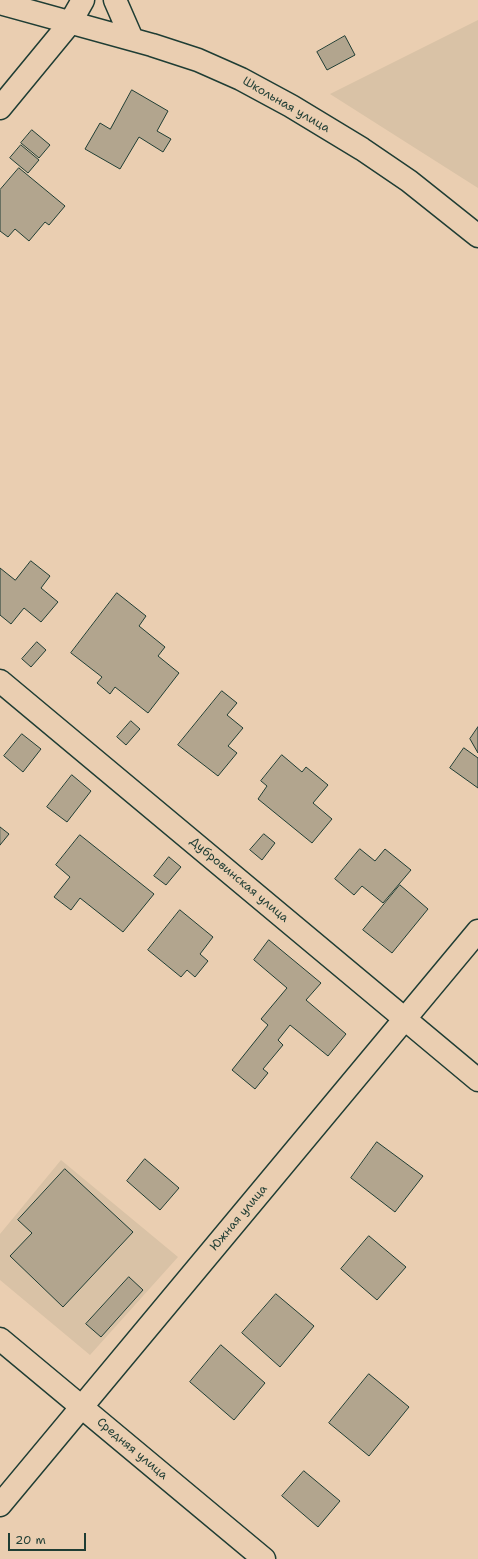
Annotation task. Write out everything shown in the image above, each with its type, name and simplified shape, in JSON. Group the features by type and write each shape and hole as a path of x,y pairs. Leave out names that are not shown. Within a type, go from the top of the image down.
{"street":[{"path":"0,108 70,23 83,0"},
{"path":"115,0 132,39"},
{"name":"Школьная улица","path":"0,3 132,39 198,60 240,79 290,106 362,149 409,181 478,236"},
{"name":"Дубровинская улица","path":"0,681 478,1080"},
{"name":"Южная улица","path":"0,1505 478,931"},
{"name":"Средняя улица","path":"0,1339 264,1559"}],"shaded area":[{"path":"478,20 478,188 330,94"},
{"path":"61,1160 178,1257 90,1355 0,1280 0,1234"}],"building":[{"path":"345,36 355,55 327,70 317,52"},
{"path":"132,90 168,111 157,131 171,139 163,152 139,137 120,169 85,149 100,123 110,129"},
{"path":"32,130 50,145 39,158 21,143"},
{"path":"21,145 39,160 28,173 10,158"},
{"path":"19,168 65,206 49,225 45,222 29,241 15,229 8,237 0,231 0,190"},
{"path":"31,561 50,576 41,588 58,602 41,622 24,608 11,624 0,615 0,568 15,580"},
{"path":"117,593 146,616 139,626 165,647 158,656 179,673 148,713 115,687 110,694 97,683 102,677 71,653"},
{"path":"37,642 46,650 31,667 22,659"},
{"path":"222,691 237,703 227,715 243,728 228,746 237,753 218,776 178,745"},
{"path":"131,721 140,729 126,745 117,737"},
{"path":"478,727 478,753 470,739"},
{"path":"22,734 41,749 23,772 4,756"},
{"path":"464,748 478,758 478,788 450,768"},
{"path":"282,755 302,772 306,767 328,785 313,803 332,819 312,843 258,799 267,786 261,781"},
{"path":"72,775 91,791 67,822 47,807"},
{"path":"0,827 9,834 0,845"},
{"path":"264,834 275,843 262,860 250,850"},
{"path":"80,835 154,894 123,932 80,898 71,910 54,897 70,877 56,865"},
{"path":"360,849 375,861 385,849 411,870 383,903 362,886 354,895 335,879"},
{"path":"169,857 181,867 166,885 154,876"},
{"path":"400,885 428,909 392,953 363,930"},
{"path":"180,910 213,937 200,954 208,961 195,977 187,970 181,977 148,950"},
{"path":"269,940 321,983 306,1000 346,1034 328,1056 290,1025 278,1040 283,1045 263,1069 268,1073 255,1089 232,1070 268,1025 261,1019 287,988 254,960"},
{"path":"377,1142 423,1176 395,1212 351,1178"},
{"path":"145,1159 179,1188 160,1210 127,1181"},
{"path":"65,1169 133,1232 63,1307 10,1256 32,1233 18,1220"},
{"path":"369,1236 406,1267 377,1300 341,1269"},
{"path":"129,1277 143,1290 101,1337 86,1324"},
{"path":"276,1294 314,1326 280,1367 242,1333"},
{"path":"221,1345 265,1383 234,1420 190,1382"},
{"path":"369,1374 409,1407 369,1456 329,1423"},
{"path":"304,1471 340,1501 318,1527 282,1496"}]}
